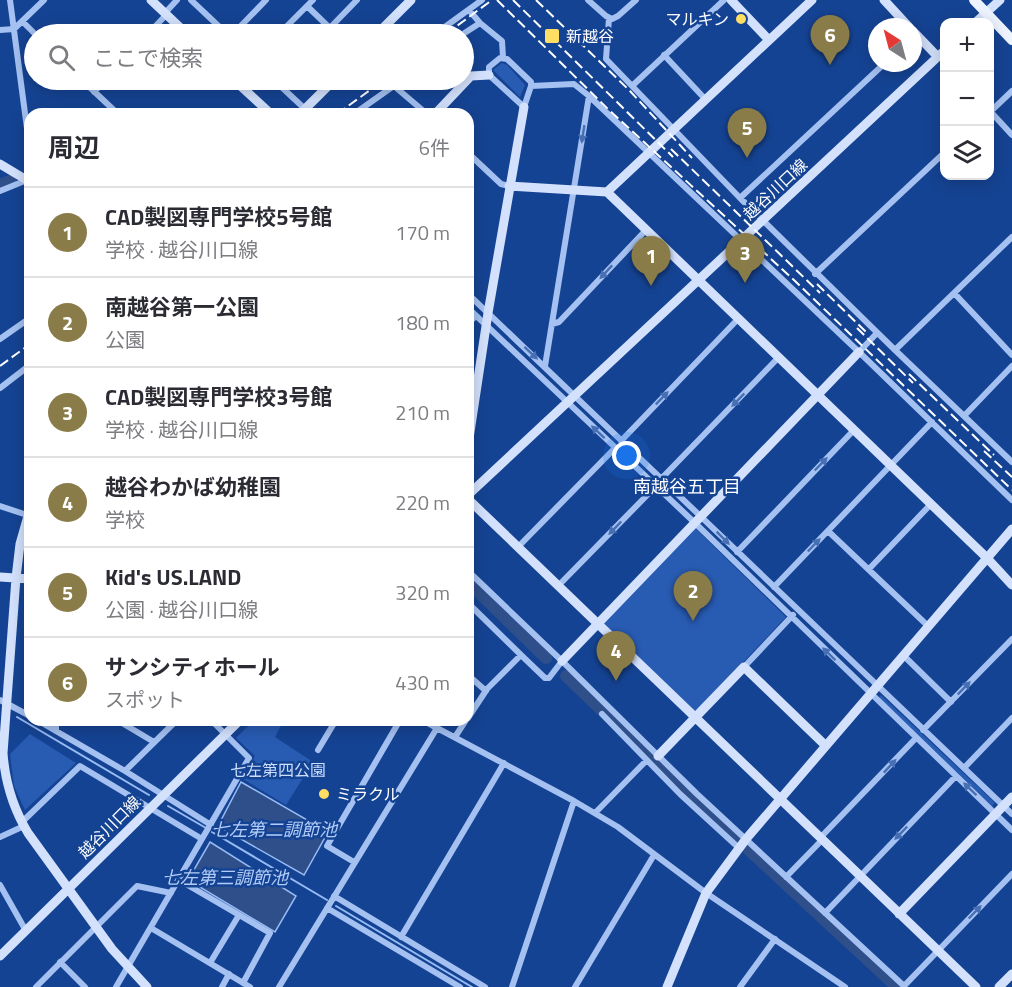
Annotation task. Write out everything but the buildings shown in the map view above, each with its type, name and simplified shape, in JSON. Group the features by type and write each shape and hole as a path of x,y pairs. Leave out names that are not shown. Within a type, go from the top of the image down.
{"main road":[{"path":"974,0 1012,40"}],"street":[{"path":"10,0 24,108"},
{"path":"0,30 14,29 44,0"},
{"path":"151,0 176,24"},
{"path":"157,24 177,0"},
{"path":"191,0 216,24"},
{"path":"252,0 259,7"},
{"path":"243,24 266,0"},
{"path":"289,24 313,0"},
{"path":"334,24 357,0"},
{"path":"387,24 410,0"},
{"path":"449,24 482,0"},
{"path":"588,0 609,18 615,18 636,0"},
{"path":"632,86 724,0"},
{"path":"731,0 769,40"},
{"path":"607,192 812,0"},
{"path":"884,0 900,18"},
{"path":"980,18 1000,0"},
{"path":"622,13 624,2"},
{"path":"307,6 326,24"},
{"path":"469,10 480,23 502,41 503,57"},
{"path":"609,18 606,59 815,274 1012,462"},
{"path":"474,27 480,23"},
{"path":"922,40 940,55"},
{"path":"664,55 706,100"},
{"path":"474,407 509,186 524,107 531,86 530,80 503,57 496,59 489,67 489,75"},
{"name":"越谷川口線","path":"474,491 741,240 940,59"},
{"path":"740,198 875,72"},
{"path":"474,76 489,75 524,107"},
{"path":"531,86 574,84 589,96 1012,500"},
{"path":"245,90 264,108"},
{"path":"284,90 299,108"},
{"path":"306,108 324,90"},
{"path":"362,108 387,90"},
{"path":"397,90 420,108"},
{"path":"441,108 458,90"},
{"path":"994,108 1012,91"},
{"path":"94,92 111,108"},
{"path":"545,366 589,96"},
{"path":"994,116 1012,135"},
{"path":"815,274 940,158"},
{"path":"474,161 501,184 509,186 607,192 987,558 1012,585"},
{"path":"0,164 24,177"},
{"path":"0,190 24,178"},
{"path":"552,324 559,322 646,230"},
{"path":"895,350 1012,237"},
{"path":"955,294 1012,356"},
{"path":"474,300 662,479 791,617 873,690 924,730 1012,814"},
{"path":"476,316 656,486 737,552 774,587 916,738 1012,830"},
{"path":"621,441 738,319"},
{"path":"0,339 24,322"},
{"path":"474,609 545,678 549,678 597,624 877,333"},
{"path":"662,479 778,358"},
{"path":"964,416 1012,366"},
{"path":"0,387 24,369"},
{"path":"774,587 932,422"},
{"path":"737,552 853,431"},
{"path":"518,547 615,448"},
{"path":"558,586 656,486"},
{"path":"474,503 976,987"},
{"path":"869,569 931,504"},
{"path":"0,506 24,512"},
{"path":"667,987 706,893 746,839 1012,529"},
{"path":"24,530 16,578 4,702 2,753 6,782 23,824 127,968 147,987"},
{"path":"828,531 928,626"},
{"path":"0,577 24,579"},
{"path":"474,577 658,756 904,986 1012,874"},
{"path":"658,756 797,610"},
{"path":"924,730 1011,642"},
{"path":"474,709 486,691 521,655"},
{"path":"903,655 951,702"},
{"path":"0,656 10,657"},
{"path":"744,666 826,746"},
{"path":"474,680 486,691"},
{"path":"4,702 24,713"},
{"path":"602,714 646,761 740,849"},
{"path":"964,768 1012,718"},
{"path":"47,726 211,825"},
{"path":"56,726 56,731"},
{"path":"127,726 154,742"},
{"path":"125,771 171,726"},
{"path":"116,987 249,758 217,726"},
{"name":"越谷川口線","path":"0,956 234,726"},
{"path":"318,750 332,726"},
{"path":"354,862 327,846 397,726"},
{"path":"433,726 618,827 706,893 845,987"},
{"path":"455,737 462,726"},
{"path":"279,987 437,728"},
{"path":"786,877 916,738"},
{"path":"595,813 646,761"},
{"path":"401,937 504,763"},
{"path":"0,837 23,824 80,766 202,839"},
{"path":"825,913 956,776"},
{"path":"899,914 1012,796"},
{"path":"512,987 574,801"},
{"path":"575,987 654,855"},
{"path":"179,880 270,933 243,983"},
{"path":"0,885 26,931"},
{"path":"36,987 137,886 171,893"},
{"path":"0,900 7,896"},
{"path":"334,896 485,987"},
{"path":"327,908 460,987"},
{"path":"210,963 239,915"},
{"path":"151,928 250,987"},
{"path":"740,987 775,939"},
{"path":"60,962 85,987"},
{"path":"222,987 229,974"},
{"path":"1003,986 1012,974"}],"green space":[{"path":"502,63 507,65 525,85 520,97 493,70"},
{"path":"695,528 786,617 696,712 601,625"},
{"path":"881,695 995,803 992,806 879,698"},
{"name":"七左第四公園","path":"248,726 281,726 275,737 313,762 286,805 243,779 255,756 236,738"},
{"path":"30,734 76,763 25,810 14,786 10,754"}],"water":[{"name":"七左第二調節池","path":"241,782 328,832 304,875 218,826"},
{"name":"七左第三調節池","path":"210,842 296,896 275,932 188,880"}],"waterway":[{"path":"0,185 10,181"},
{"path":"474,588 546,658"},
{"path":"566,676 738,841"},
{"path":"17,717 24,721"},
{"path":"32,726 149,795"},
{"path":"168,806 206,828"},
{"path":"212,832 327,900"},
{"path":"749,850 897,987"},
{"path":"336,906 472,987"}],"railway":[{"path":"460,24 492,0"},
{"path":"497,0 608,109 795,281 1012,490"},
{"path":"513,0 673,157"},
{"path":"536,0 629,90 692,158"},
{"path":"345,108 370,90"},
{"path":"671,149 820,293"},
{"path":"817,284 866,332"},
{"path":"857,328 913,383"},
{"path":"0,366 24,348"},
{"path":"909,374 994,455"},
{"path":"984,451 1012,477"}],"place":[{"name":"マルキン","path":"741,19"},
{"name":"新越谷","path":"552,36"},
{"name":"サンシティホール","path":"830,65"},
{"name":"Kid's US.LAND","path":"747,158"},
{"name":"CAD製図専門学校3号館","path":"745,283"},
{"name":"CAD製図専門学校5号館","path":"651,286"},
{"name":"南越谷第一公園","path":"693,621"},
{"name":"越谷わかば幼稚園","path":"616,681"},
{"name":"ミラクル","path":"324,794"}],"district":[{"name":"南越谷五丁目","path":"687,486"}]}
